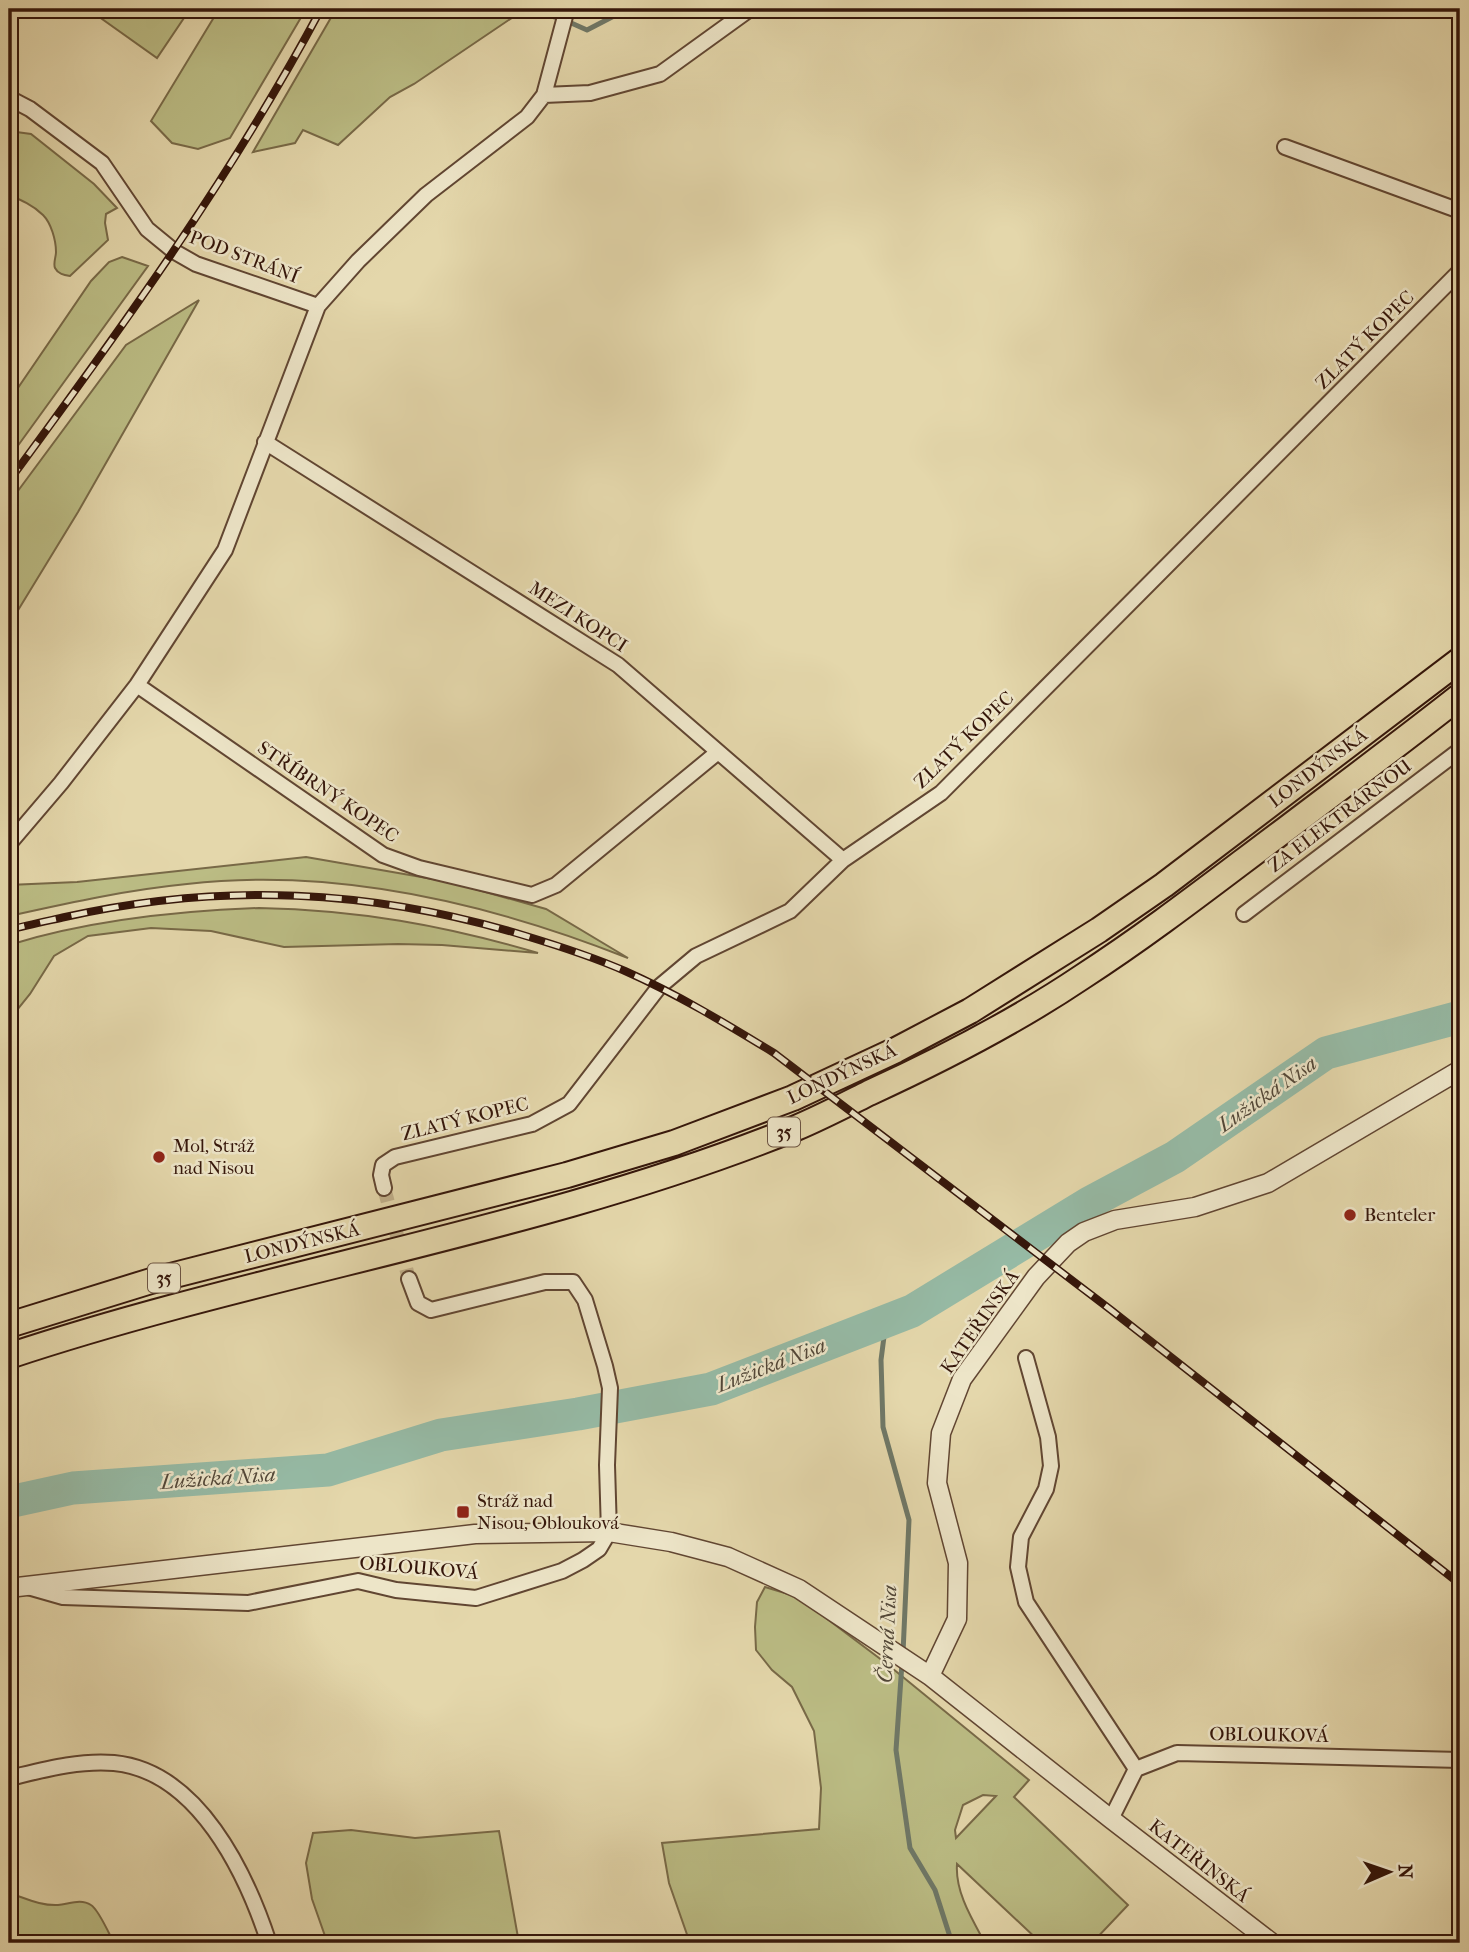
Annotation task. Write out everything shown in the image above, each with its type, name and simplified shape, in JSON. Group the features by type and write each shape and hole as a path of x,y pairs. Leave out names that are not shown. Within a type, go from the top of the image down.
{"highway":[{"name":"LONDÝNSKÁ","path":"9,1325 151,1281 567,1175 674,1143 793,1098 896,1050 970,1011 1099,930 1186,868 1460,660"},
{"name":"LONDÝNSKÁ","path":"9,1356 150,1313 498,1224 640,1184 796,1128 942,1059 1080,978 1166,920 1460,696"}],"street":[{"path":"544,95 590,93 660,74 750,9"},
{"path":"9,844 61,783 137,685 225,550 318,306 358,261 426,195 527,117 544,95 565,13"},
{"name":"POD STRÁNÍ","path":"9,98 30,109 102,163 147,229 175,252 195,264 318,306"},
{"path":"1285,147 1460,211"},
{"name":"ZLATÝ KOPEC","path":"384,1188 381,1175 383,1165 395,1157 532,1124 569,1104 660,987 696,956 790,911 843,860 941,793 1460,271"},
{"name":"MEZI KOPCI","path":"265,442 618,665 843,860"},
{"name":"STŘÍBRNÝ KOPEC","path":"137,685 383,855 419,868 532,895 556,884 718,752"},
{"name":"ZA ELEKTRÁRNOU","path":"1244,914 1460,750"},
{"name":"KATEŘINSKÁ","path":"1272,1943 930,1676 957,1619 958,1563 937,1483 941,1433 962,1379 1036,1277 1068,1243 1084,1232 1115,1220 1195,1207 1268,1183 1460,1070"},
{"path":"409,1279 418,1303 431,1310 545,1282 573,1282 585,1300 606,1366 610,1388 607,1465 610,1532"},
{"path":"1026,1358 1048,1437 1051,1466 1046,1489 1021,1537 1018,1567 1026,1602 1136,1769 1111,1819"},
{"path":"15,1587 475,1534 610,1532 671,1542 728,1558 799,1589 930,1676"},
{"name":"OBLOUKOVÁ","path":"15,1587 63,1597 248,1603 358,1581 396,1590 476,1598 562,1571 599,1549 610,1532"},
{"name":"OBLOUKOVÁ","path":"1136,1769 1177,1753 1460,1760"},
{"path":"9,1777 76,1763 116,1763 155,1775 178,1790 216,1830 241,1873 269,1943"}],"green space":[{"path":"88,9 190,9 157,58"},
{"path":"219,9 306,9 230,138 198,149 172,143 151,121"},
{"path":"336,9 525,9 414,84 390,97 338,145 303,130 295,143 253,152"},
{"path":"9,131 31,134 94,184 117,208 106,214 108,240 70,276 59,273 55,268 55,242 46,218 31,206 9,195"},
{"path":"122,257 148,266 9,458 9,401 91,281 109,262"},
{"path":"199,300 78,512 9,625 9,503 126,345"},
{"path":"306,857 450,882 546,909 628,958 575,938 467,906 356,885 300,881 243,880 187,884 97,897 9,916 9,885 77,882"},
{"path":"259,908 331,912 400,921 468,934 538,953 442,945 284,947 211,931 151,928 88,936 54,956 30,994 9,1020 9,945 70,929 133,918"},
{"path":"765,1587 798,1597 887,1664 1029,1780 1014,1797 1128,1905 1092,1943 1041,1943 957,1864 962,1895 985,1943 690,1943 669,1883 662,1843 819,1829 821,1788 814,1731 792,1687 772,1670 756,1650 757,1602","holes":["983,1795 996,1796 956,1838 955,1830 963,1805"]},
{"path":"351,1830 415,1838 499,1831 519,1943 326,1943 312,1899 306,1863 313,1833"},
{"path":"9,1893 45,1904 87,1903 104,1922 114,1943 9,1943"}],"waterway":[{"path":"529,9 555,17"},
{"path":"569,22 587,30 622,9"},
{"name":"Lužická Nisa","path":"9,1502 73,1488 328,1470 441,1435 578,1414 711,1389 912,1311 1089,1203 1175,1157 1326,1053 1460,1017"},
{"name":"Černá Nisa","path":"886,1321 881,1360 883,1427 909,1520 903,1653"},
{"name":"Černá Nisa","path":"902,1663 896,1750 910,1848 935,1890 952,1943"}],"tunnel":[{"path":"384,1188 409,1279"}],"railway":[{"path":"9,481 174,251 250,132 321,9"},
{"path":"9,930 124,906 182,899 239,895 297,896 354,900 468,920 588,956 625,971 682,999 774,1053 1111,1310 1460,1584"}],"place":[{"name":"Mol, Stráž nad Nisou","path":"159,1157"},
{"name":"Benteler","path":"1350,1215"},
{"name":"Stráž nad Nisou, Oblouková","path":"463,1512"}]}
